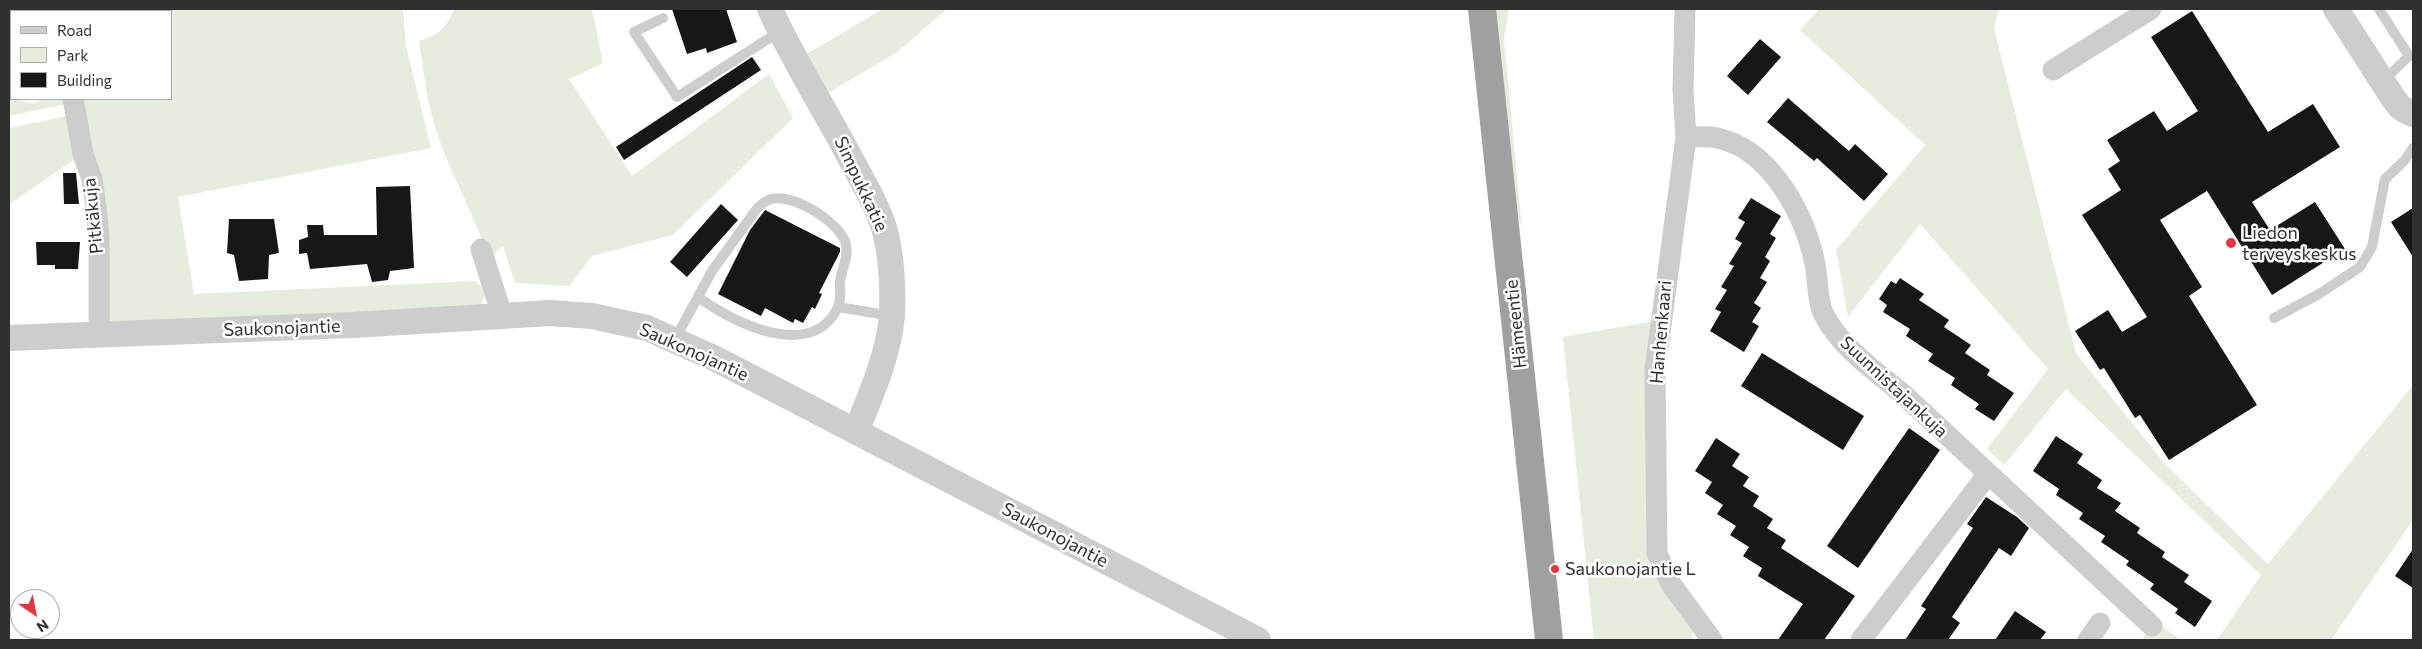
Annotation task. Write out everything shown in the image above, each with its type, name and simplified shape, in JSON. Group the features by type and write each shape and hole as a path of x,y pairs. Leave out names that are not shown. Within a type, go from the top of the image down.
{"highway":[{"name":"Hämeentie","path":"1482,9 1549,640"}],"street":[{"name":"Hanhenkaari","path":"1685,9 1683,90 1686,137 1655,370 1658,553 1671,584 1712,640"},
{"path":"2053,70 2151,9"},
{"path":"2336,9 2382,82 2402,108 2413,114"},
{"name":"Simpukkatie","path":"775,20 835,129 878,212 886,234 891,262 892,316 876,379 856,431"},
{"name":"Pitkäkuja","path":"73,100 83,154 92,180 96,207 99,237 99,336"},
{"name":"Suunnistajankuja","path":"1686,137 1717,138 1740,147 1765,166 1785,190 1801,216 1815,263 1822,312 1840,339 1860,359 1903,394 2152,626"},
{"path":"481,249 502,315"},
{"name":"Saukonojantie","path":"9,338 353,325 550,313 592,316 647,328 675,340 856,431 1258,640"},
{"path":"1860,640 1988,474"},
{"path":"2088,640 2100,623"}],"lane":[{"path":"2379,9 2409,56 2382,82"},
{"path":"663,18 634,32 677,97 775,20"},
{"path":"2274,318 2319,294 2360,268 2372,247 2385,179 2404,161 2413,148"},
{"path":"675,340 698,297 712,271 756,210 772,199 783,199 804,206 819,214 844,237 847,256 840,282 838,307 830,320 816,331 796,336 785,336 730,316 698,297"},
{"path":"838,307 892,316"}],"green space":[{"path":"403,9 406,46 431,148 178,197 194,294 475,281 482,287 485,296 481,304 472,310 107,324 79,100 172,100 172,10 74,10"},
{"path":"454,9 592,9 603,63 569,79 632,176 769,74 793,118 673,235 592,256 569,286 515,283 503,246 489,259 443,150 429,104 419,41 441,30"},
{"path":"883,9 947,9 896,53 828,93 805,55"},
{"path":"1495,9 1509,9 1504,39 1522,229 1518,215 1503,100"},
{"path":"1819,9 1999,9 1994,28 2076,353 2166,465 2268,564 2413,385 2413,520 2331,640 2217,640 2261,575 2066,389 2004,465 1987,449 2048,369 1920,224 1848,317 1836,250 1925,145 1800,30"},
{"path":"9,97 10,100 19,100 33,104 42,100 67,100 67,104 9,116"},
{"path":"67,116 78,157 10,204 9,128"},
{"path":"1660,320 1657,553 1694,617 1692,640 1594,640 1563,337"},
{"path":"2155,621 2181,640 2145,640 2143,638"}],"building":[{"path":"672,9 726,9 737,42 707,53 706,48 687,54"},
{"path":"2192,11 2268,132 2313,104 2340,147 2252,202 2270,230 2315,202 2345,249 2272,295 2207,191 2160,220 2202,287 2189,296 2257,405 2169,460 2140,415 2135,418 2104,368 2100,370 2075,331 2108,310 2122,332 2147,317 2082,215 2121,190 2108,169 2120,161 2107,140 2154,111 2167,131 2198,111 2151,37"},
{"path":"1760,39 1781,57 1748,95 1727,76"},
{"path":"752,57 761,70 624,160 616,147"},
{"path":"1788,98 1849,151 1855,144 1888,174 1864,201 1817,158 1814,161 1767,122"},
{"path":"63,173 76,173 79,204 64,204"},
{"path":"410,186 414,268 390,271 388,280 372,282 367,264 310,269 307,253 299,254 299,240 308,237 307,225 323,225 324,235 377,235 376,187"},
{"path":"1751,198 1781,216 1770,234 1776,238 1765,257 1770,261 1760,278 1767,282 1754,303 1761,308 1752,322 1759,326 1744,352 1710,331 1721,312 1715,309 1727,290 1721,287 1734,266 1729,264 1742,243 1735,239 1745,222 1738,218"},
{"path":"721,204 738,220 687,277 670,262"},
{"path":"2413,208 2413,257 2391,222"},
{"path":"765,210 840,248 840,252 819,293 822,294 815,309 812,307 803,323 795,319 793,323 765,308 761,316 718,294 750,230"},
{"path":"229,219 274,219 279,253 269,255 268,279 239,281 234,255 227,253"},
{"path":"36,242 80,242 78,269 55,269 55,265 37,265"},
{"path":"1900,278 1924,294 1919,300 1949,320 1944,327 1971,345 1965,353 1990,370 1987,375 2014,393 1994,421 1975,409 1979,404 1951,385 1955,378 1928,361 1933,354 1906,336 1910,329 1883,312 1887,305 1879,299 1891,281 1896,284"},
{"path":"1762,353 1864,416 1843,450 1741,386"},
{"path":"1909,428 1940,450 1858,568 1827,546"},
{"path":"2056,436 2083,454 2077,463 2102,480 2097,488 2121,503 2115,511 2140,528 2137,533 2165,552 2162,557 2189,575 2184,582 2212,601 2195,627 2175,613 2178,609 2150,589 2154,584 2126,565 2129,561 2101,542 2105,536 2079,519 2083,513 2056,495 2059,489 2033,471"},
{"path":"1716,438 1740,454 1732,466 1749,477 1743,486 1759,496 1753,506 1773,519 1767,528 1786,540 1781,548 1855,596 1824,640 1778,640 1803,604 1758,576 1762,568 1743,556 1749,547 1730,535 1736,526 1717,514 1723,505 1705,493 1712,482 1695,471"},
{"path":"1986,497 2017,517 2029,528 2011,556 1999,548 1952,617 1960,623 1948,640 1905,640 1926,609 1921,606 1973,528 1967,524"},
{"path":"2413,549 2413,588 2395,576"},
{"path":"2015,611 2046,632 2040,640 1995,640"}],"place":[{"name":"Liedon terveyskeskus","path":"2231,243"},
{"name":"Saukonojantie L","path":"1555,569"}]}
